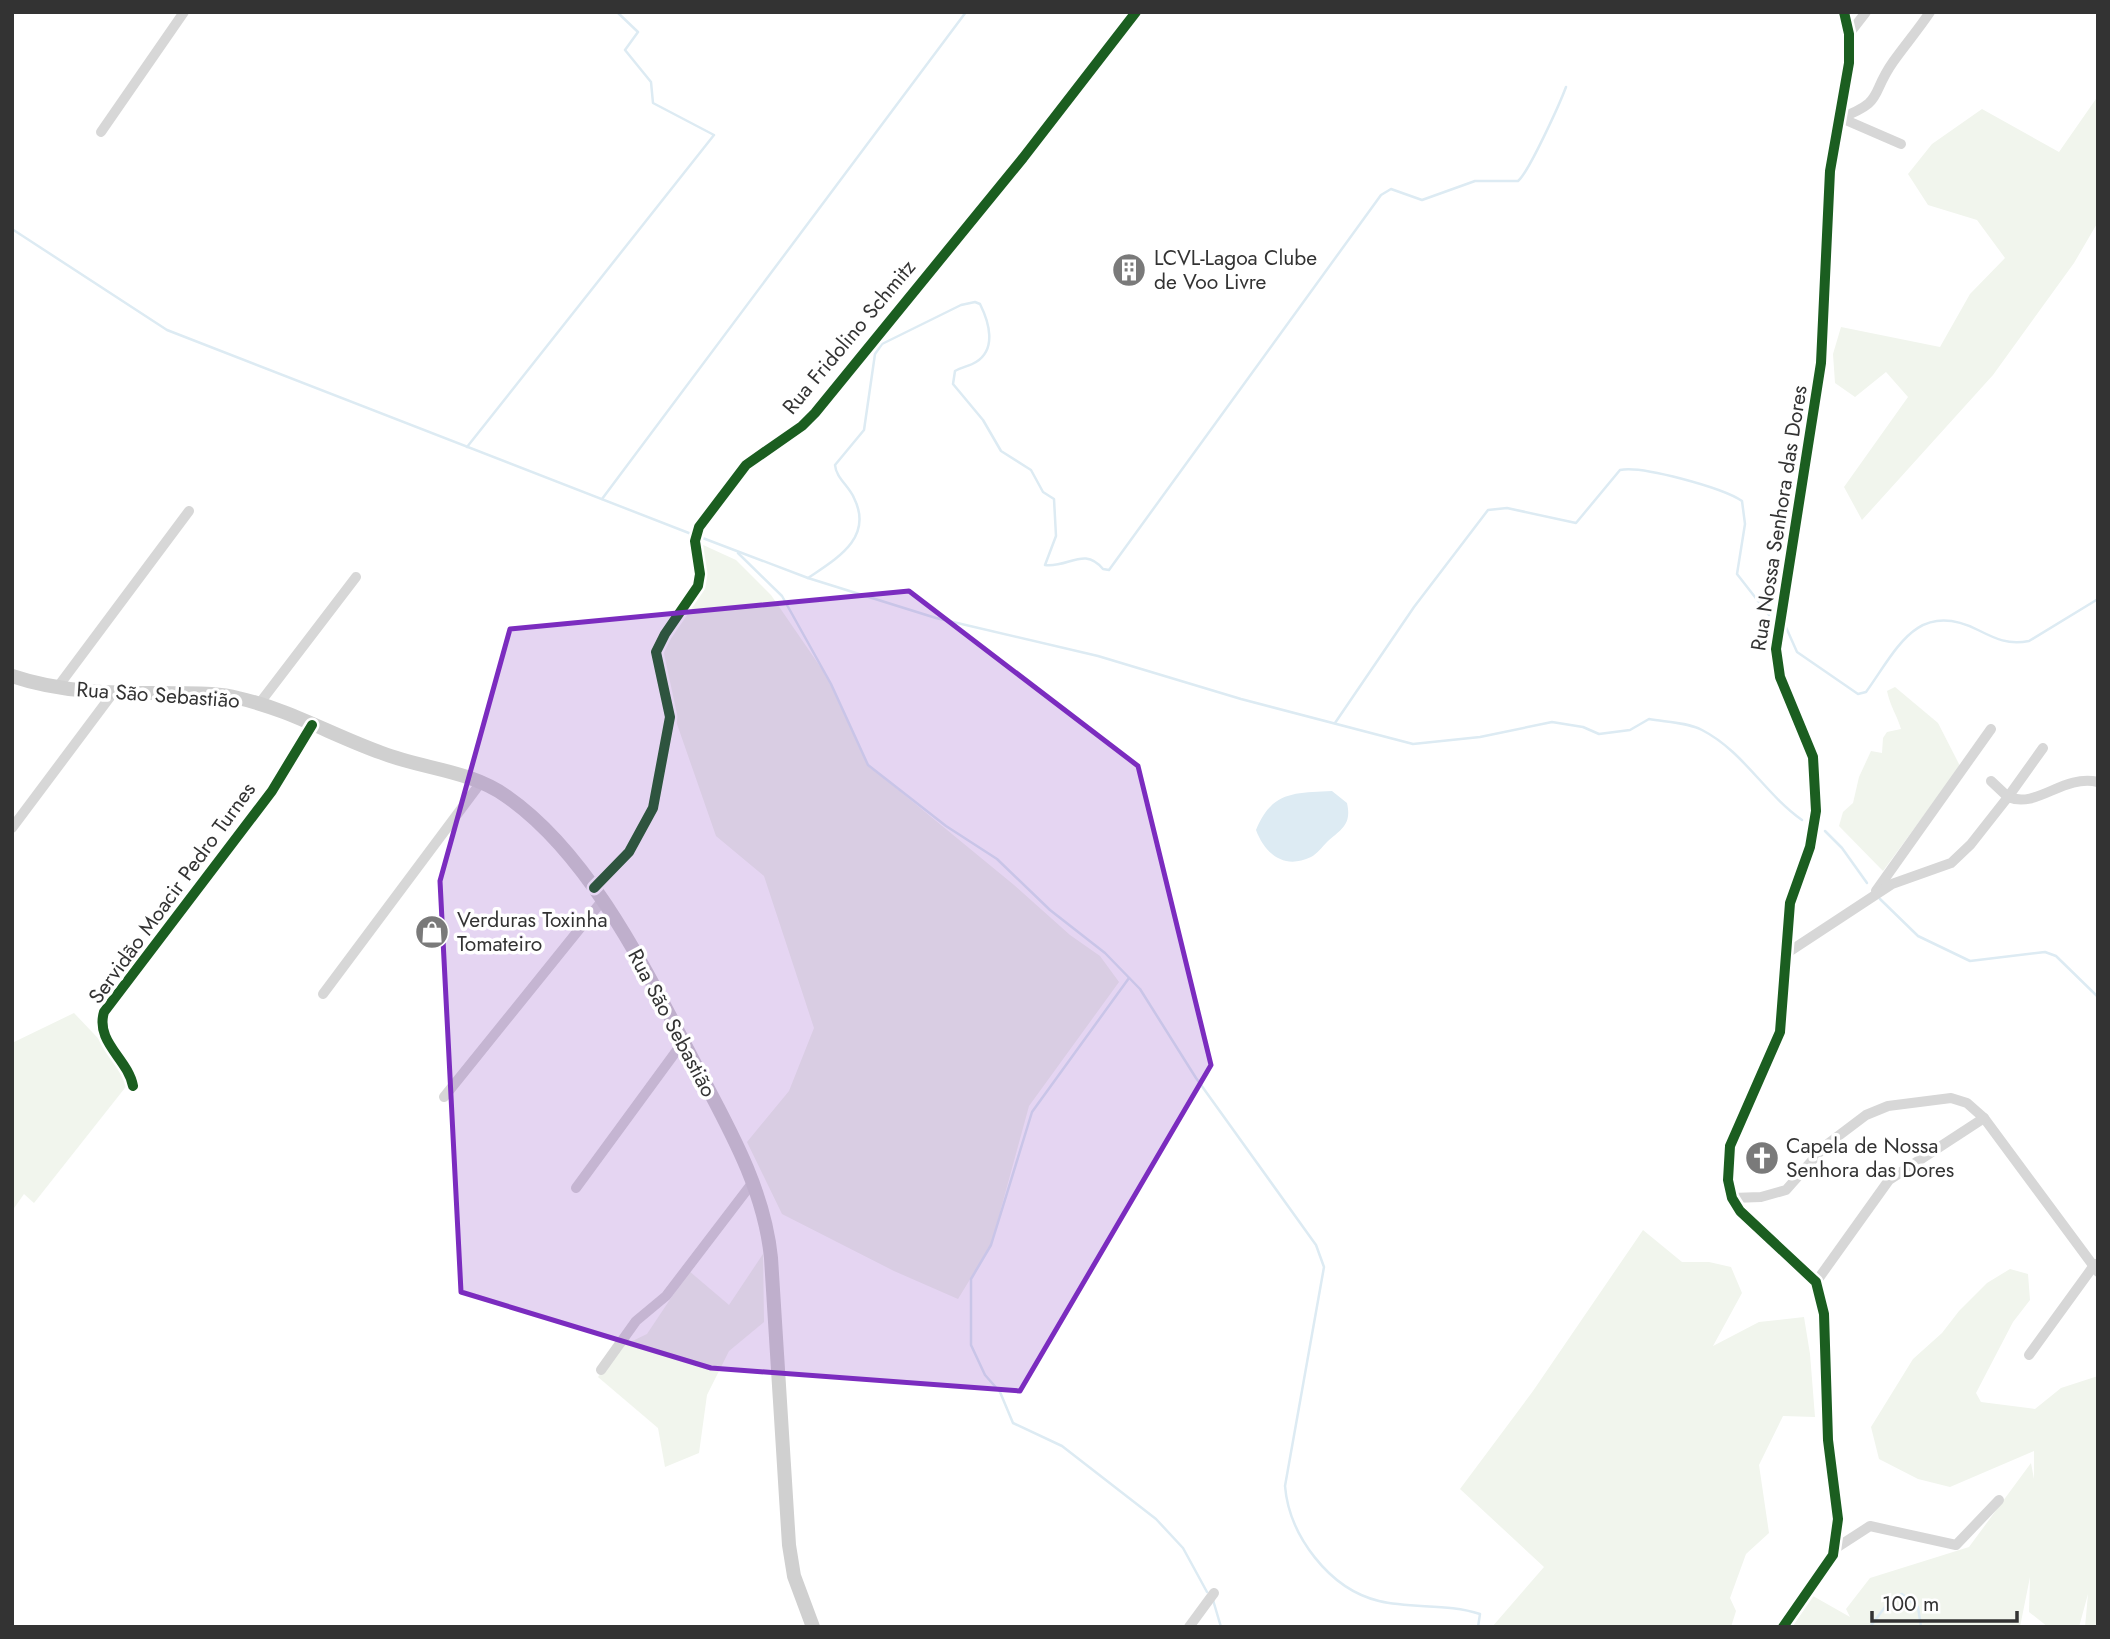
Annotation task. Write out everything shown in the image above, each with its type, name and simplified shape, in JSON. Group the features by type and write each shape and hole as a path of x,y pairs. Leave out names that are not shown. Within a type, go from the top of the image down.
{"main road":[{"name":"Rua São Sebastião","path":"14,679 57,688 113,693 207,694 259,704 391,757 482,781 509,797 532,817 594,888 682,1039 753,1182 768,1227 789,1545 794,1576 813,1627"}],"street":[{"path":"100,132 184,12"},
{"name":"Rua Fridolino Schmitz","path":"594,888 629,852 653,808 670,712 657,666 656,652 698,586 700,574 697,532 746,465 810,419 1023,158 1136,12"},
{"name":"Rua Nossa Senhora das Dores","path":"1732,1198 1728,1180 1730,1146 1777,1043 1790,903 1810,847 1817,795 1809,743 1782,684 1776,649 1819,385 1830,178 1848,71 1849,34 1844,12"},
{"path":"1849,34 1866,12"},
{"path":"1840,119 1862,110 1875,98 1892,63 1930,12"},
{"path":"1840,119 1901,144"},
{"path":"57,688 189,511"},
{"path":"259,704 356,577"},
{"path":"12,828 113,693"},
{"name":"Servidão Moacir Pedro Turnes","path":"133,1086 127,1067 104,1035 104,1013 272,791 312,725"},
{"path":"1872,896 1991,729"},
{"path":"1784,955 1892,884 1951,863 1971,844 2043,748"},
{"path":"1991,781 2008,797 2030,800 2067,782 2084,779 2098,782"},
{"path":"323,994 482,781"},
{"path":"444,1097 602,901"},
{"path":"615,1123 682,1039"},
{"path":"576,1188 682,1039"},
{"path":"1836,1548 1838,1519 1828,1440 1824,1322 1816,1282 1740,1211 1732,1198 1761,1197 1786,1190 1825,1146 1866,1115 1888,1106 1951,1098 1967,1103 1984,1118 2096,1268 2029,1355"},
{"path":"1816,1282 1884,1185 1906,1167 1984,1118"},
{"path":"601,1370 636,1321 666,1296 753,1182"},
{"path":"1783,1627 1836,1548 1870,1526 1956,1545 1999,1500"},
{"path":"1189,1627 1214,1593"}],"highlighted area":[{"path":"909,591 1138,766 1211,1065 1020,1391 711,1368 461,1292 440,881 510,629"}],"shaded area":[{"path":"2098,96 2098,222 2074,263 1993,375 1862,520 1844,487 1908,397 1886,372 1855,397 1835,383 1833,354 1841,327 1940,347 1970,294 2005,258 1977,220 1928,205 1908,174 1932,144 1982,109 2059,152"},
{"path":"701,544 736,560 771,595 826,675 868,765 1014,885 1070,935 1100,956 1119,982 1029,1106 991,1245 958,1299 894,1271 782,1214 747,1142 789,1091 814,1028 764,876 716,836 669,701 656,652 693,596"},
{"path":"1895,687 1938,723 1960,766 1883,871 1839,826 1843,812 1853,803 1859,777 1871,751 1882,753 1883,738 1887,732 1901,729 1887,691"},
{"path":"1332,791 1347,803 1347,822 1341,830 1315,854 1301,861 1284,860 1270,853 1256,830 1269,808 1277,801 1295,794"},
{"path":"74,1013 112,1053 128,1084 34,1203 24,1194 12,1211 12,1043"},
{"path":"1643,1230 1682,1262 1709,1262 1731,1267 1742,1293 1713,1346 1759,1322 1804,1317 1815,1417 1783,1416 1759,1465 1769,1533 1746,1554 1730,1598 1736,1611 1731,1627 1492,1627 1544,1567 1460,1489 1533,1391"},
{"path":"763,1254 764,1322 729,1351 707,1395 699,1453 665,1467 658,1428 598,1377 624,1345 647,1334 689,1271 729,1305"},
{"path":"2010,1269 2028,1274 2030,1300 2013,1322 1976,1393 1981,1402 2035,1409 2061,1388 2098,1376 2098,1627 2085,1627 2088,1594 2079,1627 2048,1627 2029,1612 2030,1577 2020,1627 1792,1627 1813,1596 1850,1617 1846,1609 1870,1578 1969,1547 2031,1463 2034,1479 2034,1451 1950,1487 1918,1479 1879,1459 1871,1427 1913,1359 1942,1333 1987,1283"}],"waterway":[{"path":"467,447 714,135 653,103 651,82 625,50 638,32 617,12"},
{"path":"602,499 966,12"},
{"path":"808,578 840,555 856,536 859,512 835,465 864,430 875,354 882,344 961,305 975,302 980,304 986,319 989,343 983,357 955,371 953,384 983,420 1001,451 1031,470 1043,492 1054,499 1056,536 1045,565 1083,558 1109,570 1381,195 1391,189 1422,200 1475,181 1518,181 1536,152 1566,87"},
{"path":"12,229 167,330 694,535"},
{"path":"1335,723 1414,607 1488,510 1507,508 1576,523 1620,470 1645,471 1682,479 1742,501 1745,524 1737,574 1769,615"},
{"path":"700,537 808,578 936,618 1098,656 1241,699 1413,744 1480,737 1552,722 1583,727 1599,734 1630,730 1649,719 1690,725 1730,749 1802,820"},
{"path":"738,553 782,596 831,684 868,765 946,826 997,859 1050,910 1105,953 1140,989 1196,1078 1316,1245 1324,1267 1285,1486 1288,1505 1303,1541 1328,1572 1361,1595 1379,1601 1443,1607 1480,1614 1478,1627"},
{"path":"1785,625 1797,652 1858,694 1866,692 1899,645 1924,625 1939,621 1957,622 2002,640 2029,641 2098,599"},
{"path":"1825,831 1842,848 1867,883"},
{"path":"1880,899 1918,936 1970,961 2045,952 2056,956 2098,997"},
{"path":"1129,978 1032,1112 991,1245 971,1279 971,1345 985,1375 1000,1392 1013,1423 1062,1446 1156,1519 1183,1548 1207,1592"},
{"path":"1870,1627 1891,1599 1902,1594 1918,1607 1921,1627"},
{"path":"1213,1600 1221,1627"}],"cycle path":[{"path":"594,888 629,852 653,808 670,717 656,652 698,586 700,574 695,541 699,527 746,465 802,426 815,413 1023,158 1136,12"},
{"path":"1783,1627 1833,1555 1838,1519 1828,1440 1824,1314 1816,1282 1740,1211 1732,1198 1728,1180 1730,1146 1780,1032 1790,903 1810,847 1816,811 1813,757 1780,677 1776,649 1821,363 1830,171 1849,63 1849,34 1844,12"},
{"path":"133,1086 104,1032 104,1012 272,791 312,725"}],"place":[{"name":"LCVL-Lagoa Clube de Voo Livre","path":"1129,270"},
{"name":"Verduras Toxinha Tomateiro","path":"432,932"},
{"name":"Capela de Nossa Senhora das Dores","path":"1762,1158"}]}
